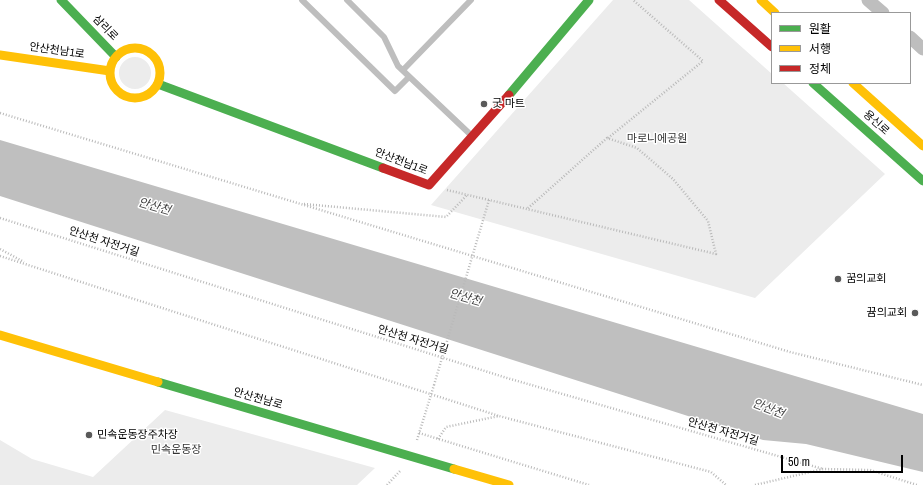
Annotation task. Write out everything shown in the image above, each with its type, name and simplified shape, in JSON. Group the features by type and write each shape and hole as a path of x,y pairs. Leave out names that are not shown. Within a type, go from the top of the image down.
{"street":[{"name":"삼리로","path":"61,0 116,57"},
{"name":"안산천남1로","path":"158,84 429,185 589,0"},
{"path":"719,0 771,46"},
{"path":"761,0 774,12"},
{"path":"869,0 882,12"},
{"path":"911,38 923,49"},
{"path":"131,48 147,50 158,62 161,77 154,91 147,96 132,98 117,91 113,85 110,72 116,57 131,48"},
{"name":"안산천남1로","path":"0,55 110,72"},
{"name":"용신로","path":"813,84 923,182"},
{"name":"용신로","path":"854,84 923,146"},
{"name":"안산천남로","path":"0,335 509,485"}],"lane":[{"path":"302,0 395,91 409,77"},
{"path":"347,0 384,37 398,66 472,137"},
{"path":"403,70 471,0"}],"path":[{"path":"527,209 607,138 703,61 633,0"},
{"path":"0,113 790,352 923,385"},
{"path":"429,185 716,254 708,221 673,179 637,148 607,138"},
{"path":"298,203 446,217 467,194"},
{"path":"387,485 411,456 419,434 489,200"},
{"name":"안산천 자전거길","path":"0,218 507,378 823,469"},
{"path":"0,249 32,266"},
{"path":"0,256 498,416 711,472 726,485"},
{"path":"438,439 446,427 498,416"},
{"path":"419,434 589,485"},
{"name":"안산천 자전거길","path":"755,485 823,469 870,470 918,485"}],"green space":[{"name":"마로니에공원","path":"613,0 689,0 771,73 771,84 784,84 885,174 755,298 431,205"},
{"path":"135,57 144,60 148,64 151,73 148,82 144,86 135,89 126,86 122,82 119,73 122,64 126,60"},
{"name":"민속운동장","path":"165,410 375,468 357,485 0,485 0,440 32,459 93,477"}],"water":[{"name":"안산천","path":"0,140 923,414 923,472 806,444 763,440 0,196"}],"traffic: fast":[{"path":"61,0 116,57"},
{"path":"509,95 589,0"},
{"path":"158,84 383,168"},
{"path":"814,84 923,181"},
{"path":"158,382 454,469"}],"traffic: slow":[{"path":"761,0 774,12"},
{"path":"130,48 140,48 153,55 160,68 160,73 160,78 153,91 140,98 130,98 121,94 114,87 110,78 110,68 114,59 121,52 130,48"},
{"path":"0,55 110,71"},
{"path":"854,84 923,146"},
{"path":"0,335 158,382"},
{"path":"454,469 509,485"}],"traffic: jam":[{"path":"719,0 771,46"},
{"path":"383,168 429,185 509,95"}],"place":[{"name":"굿 마트","path":"484,104"},
{"name":"꿈의교회","path":"838,279"},
{"name":"뀸의교회","path":"915,313"},
{"name":"민속운동장주차장","path":"89,435"}]}
